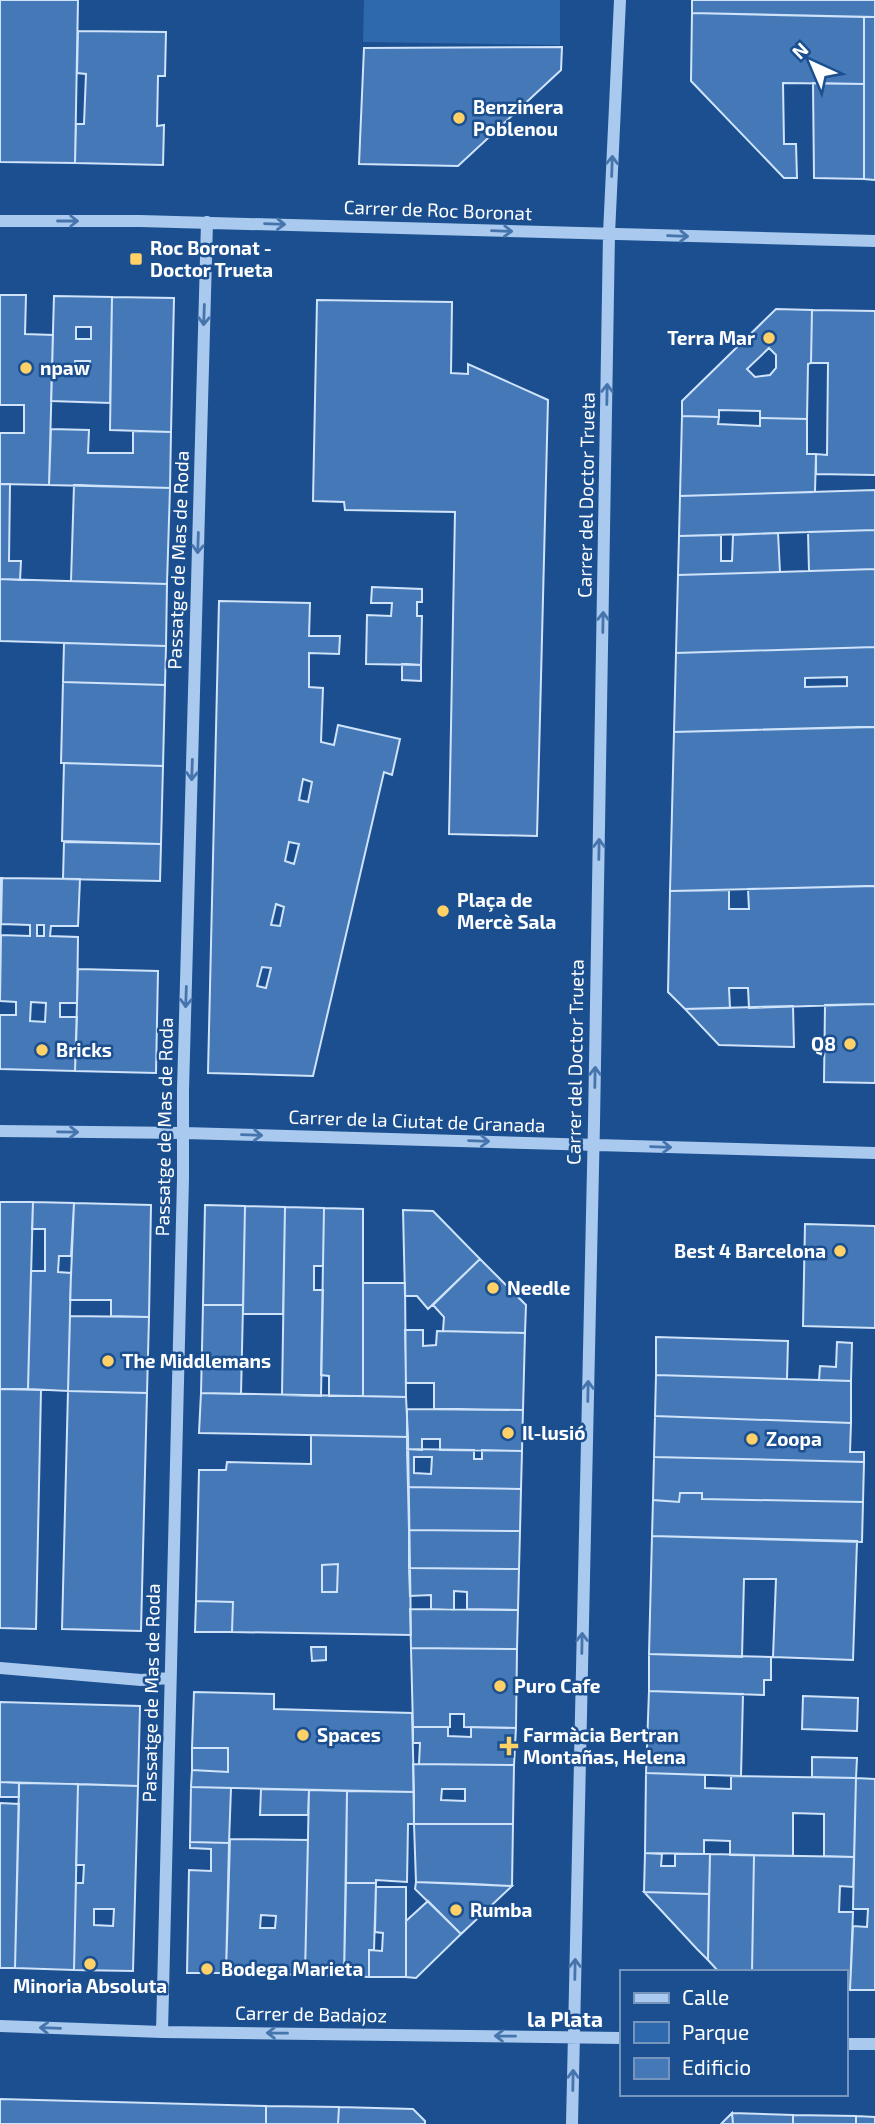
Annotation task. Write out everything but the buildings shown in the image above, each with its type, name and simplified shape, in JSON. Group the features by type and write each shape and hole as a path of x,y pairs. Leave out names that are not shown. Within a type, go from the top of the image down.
{"street":[{"name":"Carrer del Doctor Trueta","path":"572,2124 610,234 620,0"},
{"name":"Carrer de Roc Boronat","path":"0,221 207,222 875,241"},
{"name":"Passatge de Mas de Roda","path":"162,2032 184,1062 207,222"},
{"name":"Carrer de la Ciutat de Granada","path":"0,1131 184,1133 875,1153"},
{"path":"0,1668 141,1680 170,1678"},
{"name":"Carrer de Badajoz","path":"0,2026 162,2032 620,2038"},
{"path":"847,2044 875,2044"}],"green space":[{"path":"364,0 560,0 560,45 363,42"}],"place":[{"name":"Benzinera Poblenou","path":"459,118"},
{"name":"Roc Boronat - Doctor Trueta","path":"136,259"},
{"name":"Terra Mar","path":"769,338"},
{"name":"npaw","path":"26,368"},
{"name":"Plaça de Mercè Sala","path":"443,911"},
{"name":"Q8","path":"850,1044"},
{"name":"Bricks","path":"42,1050"},
{"name":"Best 4 Barcelona","path":"840,1251"},
{"name":"Needle","path":"493,1288"},
{"name":"The Middlemans","path":"108,1361"},
{"name":"Il-lusió","path":"508,1433"},
{"name":"Zoopa","path":"752,1439"},
{"name":"Puro Cafe","path":"500,1686"},
{"name":"Spaces","path":"303,1735"},
{"name":"Farmàcia Bertran Montañas, Helena","path":"509,1746"},
{"name":"Rumba","path":"456,1910"},
{"name":"Minoria Absoluta","path":"90,1964"},
{"name":"Bodega Marieta","path":"207,1969"}],"district":[{"name":"la Plata","path":"565,2020"}]}
